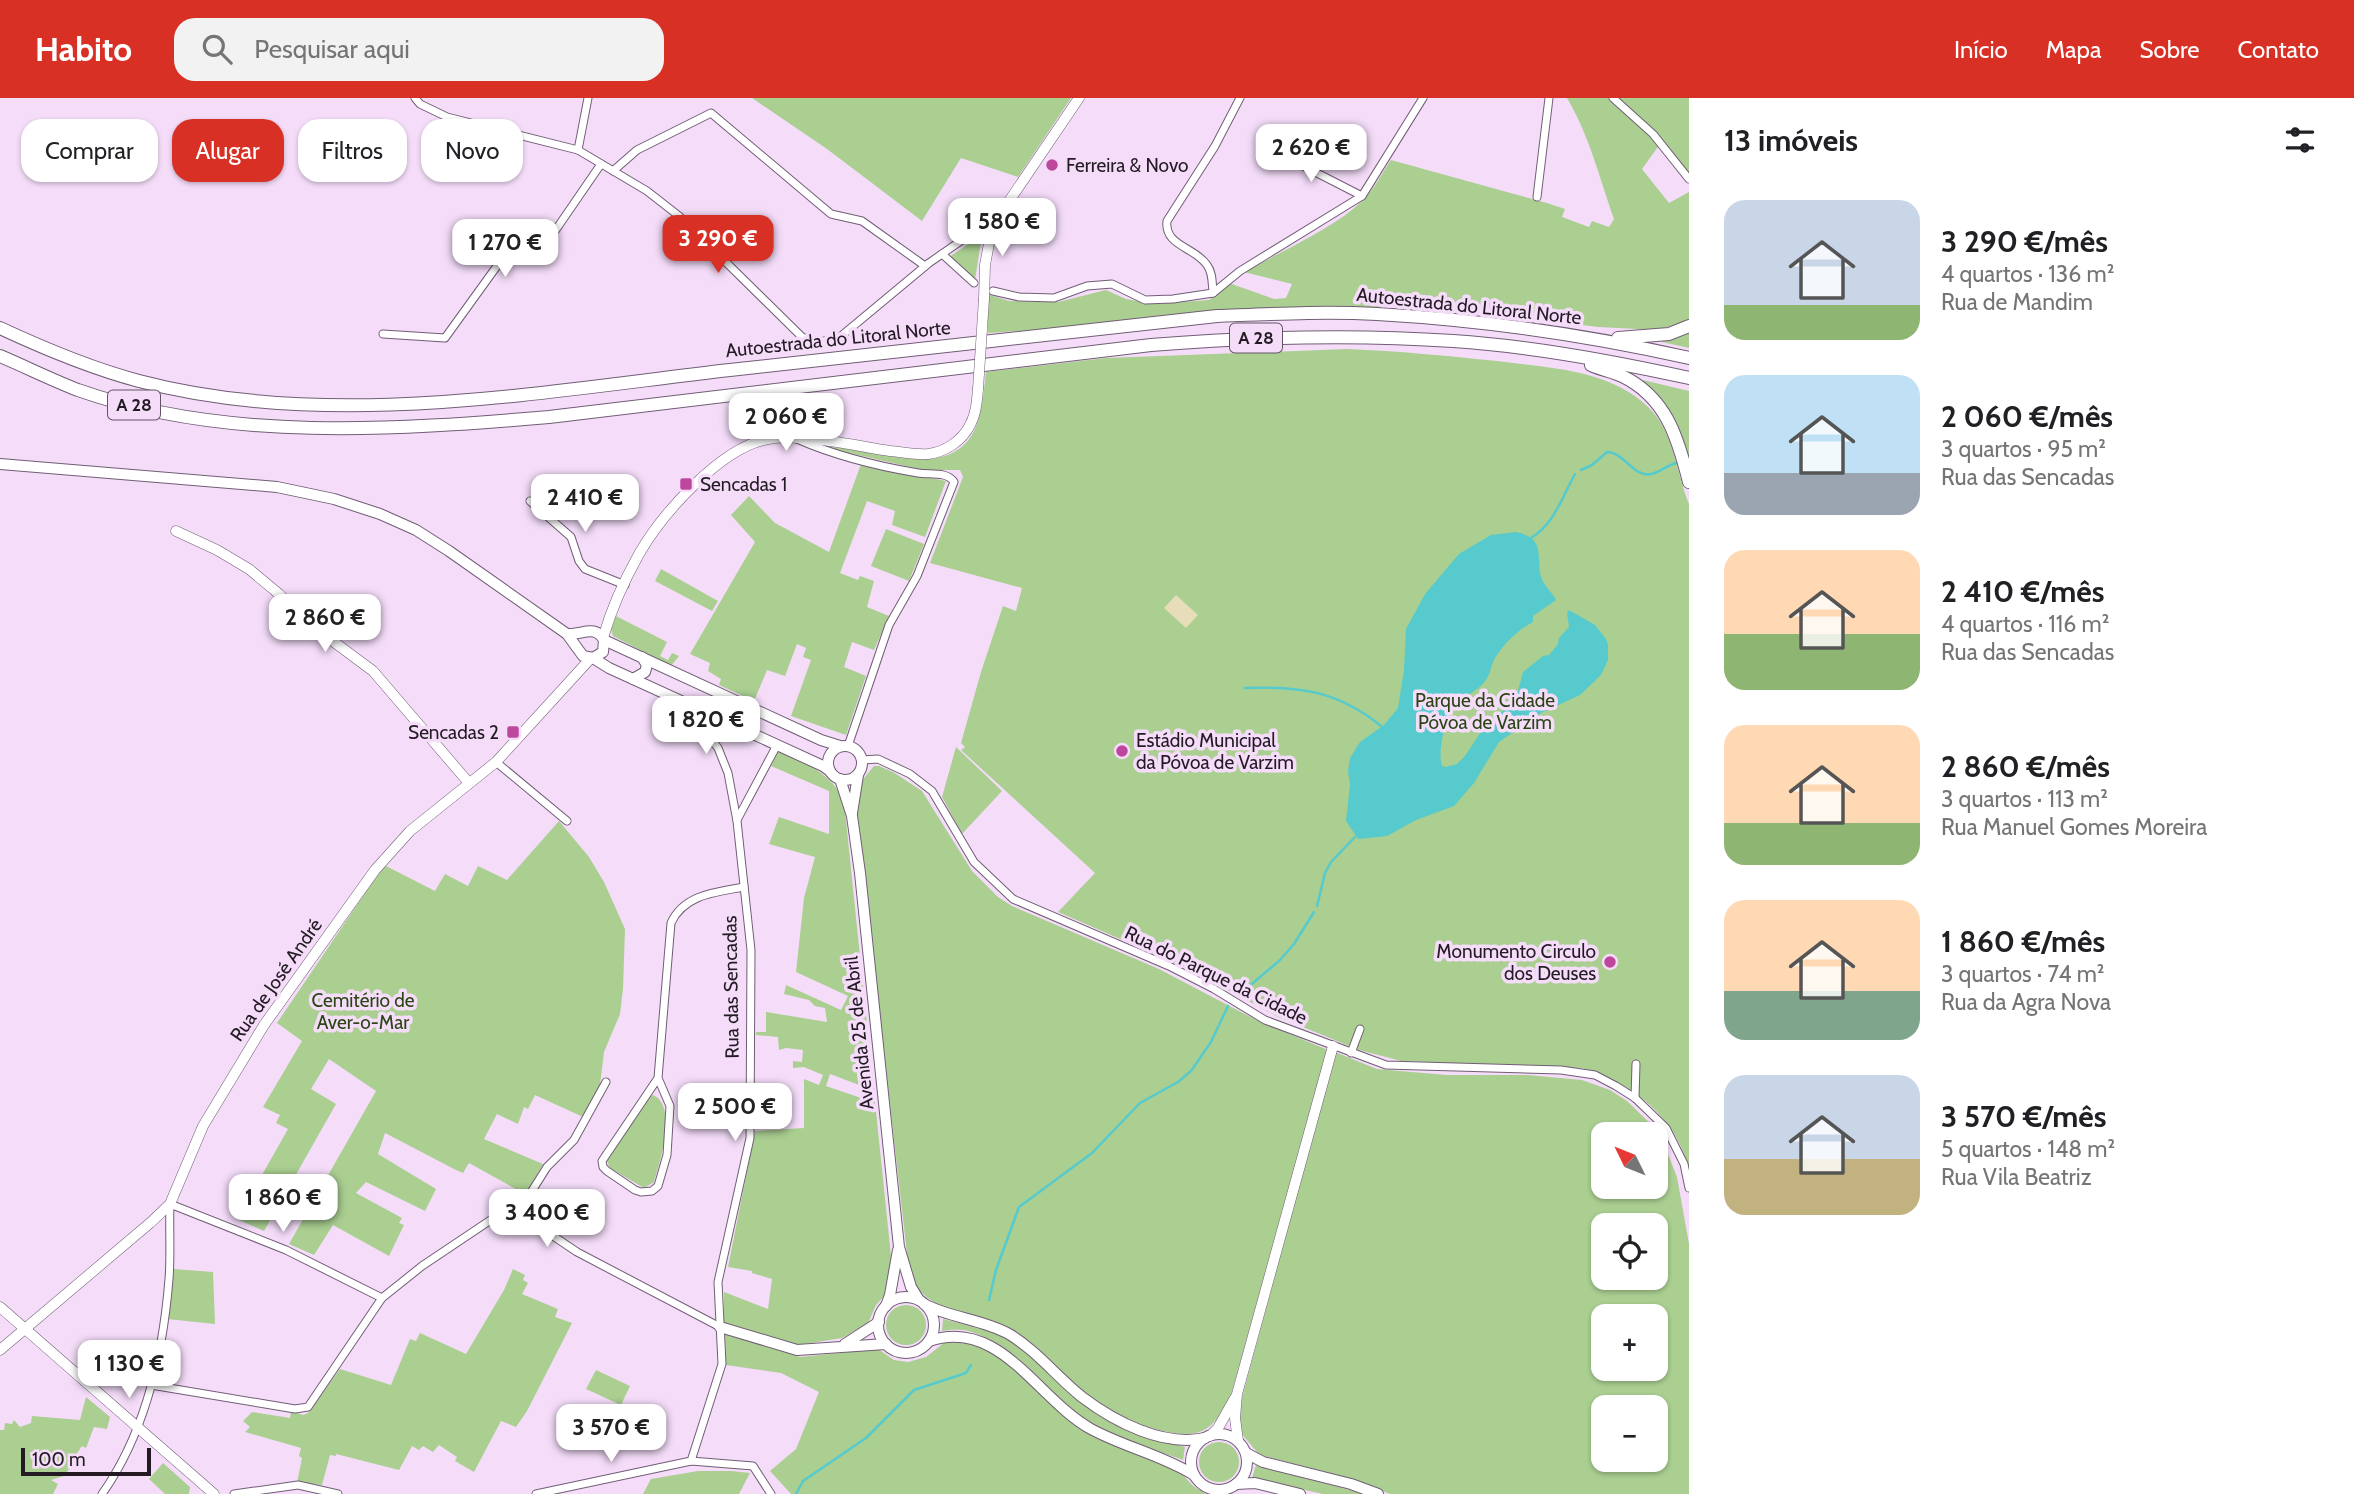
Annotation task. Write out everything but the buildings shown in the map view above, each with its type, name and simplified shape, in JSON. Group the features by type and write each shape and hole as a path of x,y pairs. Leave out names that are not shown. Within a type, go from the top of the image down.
{"highway":[{"name":"Autoestrada do Litoral Norte","path":"0,328 61,356 139,381 216,396 306,405 450,402 1217,316 1376,314 1460,321 1604,339 1689,358"},
{"path":"1604,339 1669,334 1689,326"},
{"name":"Autoestrada do Litoral Norte","path":"0,356 79,390 137,406 198,419 317,428 459,425 549,417 1151,345 1228,339 1360,337 1455,341 1579,357 1689,378"},
{"path":"1579,357 1643,388 1663,408 1679,442 1689,482"}],"main road":[{"path":"0,464 277,487 334,499 380,514 416,530 449,551 568,634 585,657 823,766 840,779 849,780 858,775"},
{"path":"568,634 590,630 605,636 642,657 821,740 858,751 862,760"},
{"path":"583,633 578,639 585,657"},
{"path":"585,657 603,652 605,636"},
{"path":"633,679 645,672 647,665 642,657"},
{"path":"830,771 829,757 844,746"},
{"name":"Avenida 25 de Abril","path":"852,816 862,760"},
{"name":"Avenida 25 de Abril","path":"840,779 852,816 860,873 899,1247 911,1287 929,1310 934,1326 929,1341"},
{"name":"Avenida 25 de Abril","path":"878,1322 890,1295 899,1247"},
{"path":"885,1307 904,1298 1008,1334 1025,1345 1082,1397 1125,1423 1172,1439 1191,1441 1224,1434 1238,1441 1245,1453 1246,1470 1236,1484"},
{"path":"843,1346 878,1322 886,1344 893,1350 911,1353 918,1351 929,1341 955,1335 971,1337 1001,1352 1088,1427 1174,1464 1194,1475 1200,1483 1218,1490 1236,1484 1255,1483 1300,1494"},
{"path":"720,1327 797,1350 886,1344"},
{"path":"1194,1475 1191,1459 1194,1450 1208,1437"},
{"path":"1245,1453 1263,1462 1351,1484 1378,1494"}],"street":[{"path":"415,98 419,104 447,117 578,150 613,170 647,191 679,216 802,337 820,342 840,337 925,266 1001,213"},
{"path":"578,150 588,98"},
{"path":"605,636 638,555 654,532 705,475 750,444 770,438 791,437 912,453 935,452 950,446 968,429 975,410 978,388 985,265 990,238 1001,213 1079,98"},
{"path":"1213,293 1208,265 1170,238 1166,231 1167,221 1208,157 1240,98"},
{"path":"993,291 1019,297 1054,298 1087,286 1112,284 1145,300 1213,293 1240,271 1362,196 1423,98"},
{"path":"1537,197 1549,98"},
{"path":"1613,98 1653,134 1689,179"},
{"path":"613,170 638,150 711,113 831,214 862,221 925,266"},
{"path":"1272,150 1362,196"},
{"path":"383,334 445,338 502,259 544,247 601,164"},
{"path":"942,254 974,283"},
{"path":"791,437 840,456 920,473 947,475 954,482 913,584 889,625 844,746"},
{"path":"530,501 571,537 579,561 585,569 625,585"},
{"path":"176,531 249,569 279,594 311,628 373,671 469,783"},
{"name":"Rua de José André","path":"0,1350 170,1204 203,1126 264,1025 375,870 411,831 496,762 585,657"},
{"name":"Rua das Sencadas","path":"668,695 701,726 718,748 728,773 737,821 751,950 751,1125 747,1155 719,1274 722,1364 691,1461"},
{"path":"737,821 777,745"},
{"name":"Rua do Parque da Cidade","path":"862,760 878,759 910,774 932,791 974,862 1013,899 1169,966 1265,1020 1386,1065 1561,1070 1595,1075 1635,1098 1666,1128 1684,1164 1689,1188"},
{"path":"496,762 567,821"},
{"path":"657,1078 670,1106 667,1155 657,1186 652,1191 641,1192 607,1171 602,1161 657,1078 672,920 680,910 701,895 744,887"},
{"path":"1351,1054 1360,1029"},
{"path":"1238,1441 1235,1418 1237,1394 1333,1046"},
{"path":"1635,1098 1636,1064"},
{"path":"151,1384 304,1409 311,1404 382,1298 422,1266 530,1194 547,1167 574,1140 606,1082"},
{"path":"103,1494 139,1429 151,1384 169,1279 170,1204 286,1250 382,1298"},
{"path":"510,1207 577,1252 720,1327"},
{"path":"0,1307 214,1494"},
{"path":"1208,1437 1218,1428 1237,1394"},
{"path":"536,1494 691,1461 753,1466 771,1494"},
{"path":"234,1494 298,1485 338,1494"}],"green space":[{"path":"752,98 1071,98 1018,177 961,158 922,221 827,149"},
{"path":"1567,98 1689,98 1689,174 1663,140 1642,169 1669,203 1689,192 1689,319 1685,322 1656,330 1598,327 1458,309 1401,306 988,333 987,294 1009,301 1058,302 1106,290 1126,299 1154,304 1209,300 1229,283 1274,299 1286,298 1292,284 1244,272 1322,230 1351,211 1370,192 1391,160 1565,209 1562,217 1589,227 1592,221 1609,227 1614,219 1588,142"},
{"path":"982,235 975,280 949,257"},
{"path":"1689,330 1689,348 1662,342 1662,340"},
{"name":"Parque da Cidade Póvoa de Varzim","path":"1348,349 1497,361 1577,372 1597,378 1632,394 1657,417 1669,440 1689,504 1689,1173 1684,1154 1668,1122 1635,1093 1600,1074 1582,1068 1401,1061 1359,1050 1276,1016 1187,968 1058,912 1095,873 961,750 965,747 961,743 1003,606 1016,611 1022,588 930,563 963,477 960,470 923,470 828,448 914,459 946,456 959,449 970,438 980,415 986,372 1106,358"},
{"path":"1643,380 1689,391 1689,467 1642,382"},
{"path":"861,464 946,481 925,537 892,525 895,511 867,501 840,573 858,580 860,576 874,581 867,607 889,616 874,650 852,642 844,667 866,676 846,735 791,716 811,660 803,657 806,648 797,644 785,676 767,670 754,701 719,685 721,679 708,671 710,663 690,654 755,542 731,515 749,496 775,523 829,552"},
{"path":"886,529 924,544 909,581 871,566"},
{"path":"661,569 718,601 712,611 655,581"},
{"path":"616,616 667,642 660,656 668,660 672,653 679,656 671,666 613,636 611,629"},
{"path":"956,747 1002,791 962,834 942,797"},
{"path":"779,750 825,776 844,801 892,1266 885,1295 876,1305 868,1323 842,1338 799,1345 724,1323 724,1292 768,1309 772,1279 752,1271 728,1267 755,1131 804,1128 804,1079 819,1085 823,1075 804,1067 793,1068 793,1061 802,1062 803,1050 779,1050 778,1037 756,1035 756,1032 766,1032 766,1012 827,1022 825,1008 815,1006 809,1000 784,994 786,985 841,1010 848,996 796,972 804,898 815,857 769,844 779,817 829,834 829,791 771,766","holes":["830,1074 867,1088 864,1099 826,1086"]},
{"path":"874,766 893,772 922,791 972,871 998,897 1012,906 1159,969 1260,1022 1328,1050 1230,1398 1218,1418 1204,1430 1187,1434 1176,1433 1127,1419 1081,1389 1010,1329 981,1317 952,1310 927,1298 917,1287 909,1271 857,815 859,784"},
{"name":"Cemitério de Aver-o-Mar","path":"559,821 589,857 604,882 625,929 623,989 620,1014 604,1052 600,1085 583,1117 535,1095 528,1109 524,1107 518,1124 497,1114 484,1139 543,1164 527,1191 521,1192 469,1163 463,1173 385,1133 378,1154 436,1189 425,1211 366,1182 356,1193 402,1218 399,1223 404,1225 389,1256 333,1225 314,1255 289,1244 376,1091 329,1059 311,1089 336,1104 264,1231 237,1219 288,1129 276,1123 280,1115 263,1107 302,1041 277,1023 376,877 386,866 435,891 445,874 468,886 478,866 507,880"},
{"path":"1335,1052 1377,1069 1447,1075 1528,1075 1582,1080 1610,1090 1627,1101 1649,1122 1591,1122 1591,1199 1668,1199 1668,1154 1677,1177 1689,1244 1689,1494 1390,1494 1352,1479 1264,1456 1257,1452 1241,1433 1238,1413"},
{"path":"653,1095 665,1110 665,1135 654,1182 644,1188 610,1168 607,1161 644,1101"},
{"path":"174,1269 213,1272 215,1324 167,1319"},
{"path":"513,1269 525,1275 523,1280 528,1283 522,1294 558,1309 555,1317 572,1323 527,1411 516,1427 501,1421 474,1472 455,1461 457,1457 439,1445 433,1452 423,1446 419,1450 412,1446 399,1470 336,1454 330,1455 322,1485 297,1483 302,1458 299,1456 301,1448 245,1432 250,1427 243,1421 252,1412 290,1418 291,1411 303,1415 308,1413 340,1369 391,1385 410,1339 416,1341 420,1333 466,1354 504,1290"},
{"path":"906,1305 920,1311 926,1325 920,1339 906,1345 892,1339 886,1325 892,1311"},
{"path":"943,1319 1006,1338 1139,1435 1185,1447 1183,1460 1125,1440 1092,1425 1003,1348 983,1336 963,1330 942,1331"},
{"path":"725,1333 800,1357 878,1349 894,1360 908,1362 926,1357 945,1342 963,1342 984,1347 999,1356 1067,1419 1181,1473 1193,1486 1206,1494 791,1494 770,1471 796,1449 819,1392 781,1373 726,1365"},
{"path":"596,1370 630,1386 621,1405 586,1389"},
{"path":"86,1397 110,1417 107,1429 94,1427 86,1448 82,1446 64,1476 51,1480 58,1484 53,1494 0,1494 0,1430 4,1430 5,1423 12,1424 14,1420 20,1427 31,1423 32,1416 80,1420"},
{"path":"1219,1442 1233,1448 1239,1462 1233,1476 1219,1482 1205,1476 1199,1462 1205,1448"},
{"path":"163,1463 190,1487 189,1494 165,1494 149,1479"},
{"path":"1256,1465 1365,1494 1323,1494 1252,1478"},
{"path":"698,1471 750,1473 739,1494 643,1494 651,1479"}],"sand":[{"path":"1176,595 1198,615 1186,628 1164,608"}],"shaded area":[{"path":"1516,532 1536,543 1541,577 1556,600 1533,616 1533,622 1506,643 1497,654 1486,680 1452,709 1442,743 1442,766 1457,764 1465,756 1481,732 1497,718 1518,691 1523,672 1543,656 1549,655 1558,644 1559,638 1569,627 1569,610 1595,625 1606,639 1608,660 1601,675 1580,695 1541,713 1499,742 1474,783 1454,806 1416,820 1387,836 1358,839 1346,821 1350,758 1360,742 1384,725 1398,708 1404,670 1406,629 1425,594 1459,554 1491,535"}],"waterway":[{"path":"1581,470 1592,465 1607,452 1619,456 1634,469 1645,474 1676,463"},
{"path":"1531,538 1552,517 1575,474"},
{"path":"1245,688 1283,688 1318,693 1349,705 1381,726"},
{"path":"1317,906 1325,873 1331,862 1355,837"},
{"path":"1240,994 1280,960 1294,944 1314,912"},
{"path":"989,1300 996,1270 1019,1207 1092,1153 1140,1103 1178,1082 1191,1071 1211,1042 1228,1006"},
{"path":"796,1494 803,1481 866,1438 914,1390 966,1373 971,1365"}],"place":[{"name":"Ferreira & Novo","path":"1052,165"},
{"name":"Sencadas 1","path":"686,484"},
{"name":"Sencadas 2","path":"513,732"},
{"name":"Estádio Municipal da Póvoa de Varzim","path":"1122,751"},
{"name":"Monumento Circulo dos Deuses","path":"1610,962"}]}
